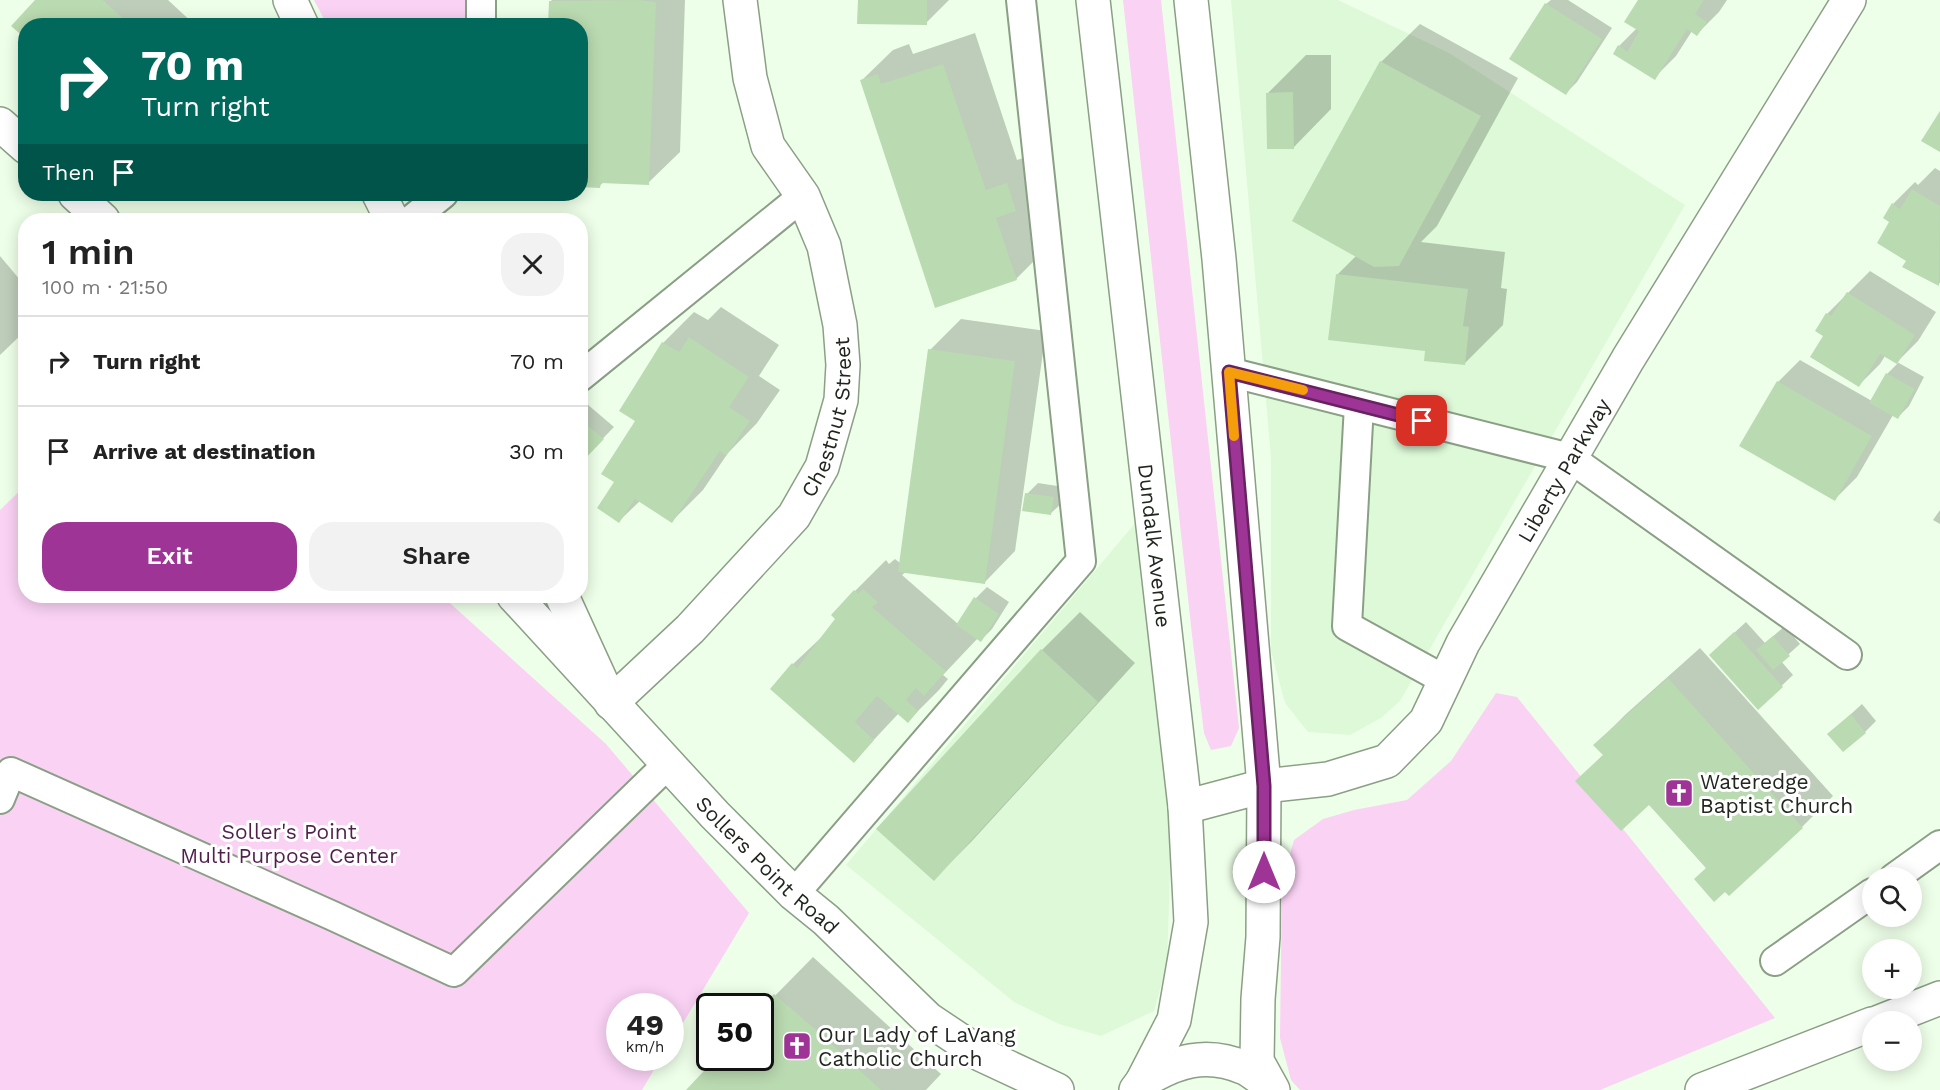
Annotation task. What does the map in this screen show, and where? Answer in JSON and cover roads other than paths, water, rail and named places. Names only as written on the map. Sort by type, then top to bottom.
[{"type":"street","points":[[290,0],[298,18]]},
{"type":"street","name":"Chestnut Street","points":[[611,703],[690,629],[794,516],[822,467],[841,400],[843,365],[840,326],[824,246],[803,196],[768,146],[750,78],[740,0]]},
{"type":"street","name":"Dundalk Avenue","points":[[1093,0],[1185,807],[1191,922],[1174,1020],[1139,1086]]},
{"type":"street","name":"Dundalk Avenue","points":[[1191,0],[1229,372],[1264,786],[1263,937],[1258,999],[1257,1060],[1271,1087]]},
{"type":"street","name":"Liberty Parkway","points":[[1185,807],[1264,786],[1328,779],[1387,761],[1426,721],[1463,643],[1628,359],[1849,0]]},
{"type":"street","points":[[0,123],[18,140]]},
{"type":"street","points":[[83,201],[96,213]]},
{"type":"street","name":"Sollers Point Road","points":[[520,603],[715,815],[794,894],[826,920],[928,1019],[982,1055],[1057,1090]]},
{"type":"street","points":[[565,603],[611,703]]},
{"type":"street","points":[[1907,1011],[1940,998]]},
{"type":"street","points":[[1702,1090],[1862,1028]]},
{"type":"street","name":"Dundalk Avenue","points":[[1139,1086],[1165,1068],[1192,1060],[1220,1061],[1245,1069],[1271,1087]]},
{"type":"lane","points":[[481,0],[481,18]]},
{"type":"lane","points":[[794,894],[1081,561],[1021,0]]},
{"type":"lane","points":[[588,370],[803,196]]},
{"type":"lane","points":[[419,213],[434,201]]},
{"type":"lane","points":[[1229,372],[1570,458],[1847,655]]},
{"type":"lane","points":[[1359,405],[1347,626],[1446,680]]},
{"type":"lane","points":[[0,799],[11,772],[315,907],[454,972],[668,764]]},
{"type":"lane","points":[[1909,867],[1940,845]]},
{"type":"lane","points":[[1775,961],[1862,900]]},
{"type":"place","name":"Wateredge Baptist Church","points":[[1679,793]]},
{"type":"place","name":"Our Lady of LaVang Catholic Church","points":[[797,1046]]},
{"type":"park label","name":"Soller's Point Multi Purpose Center","points":[[289,843]]}]
